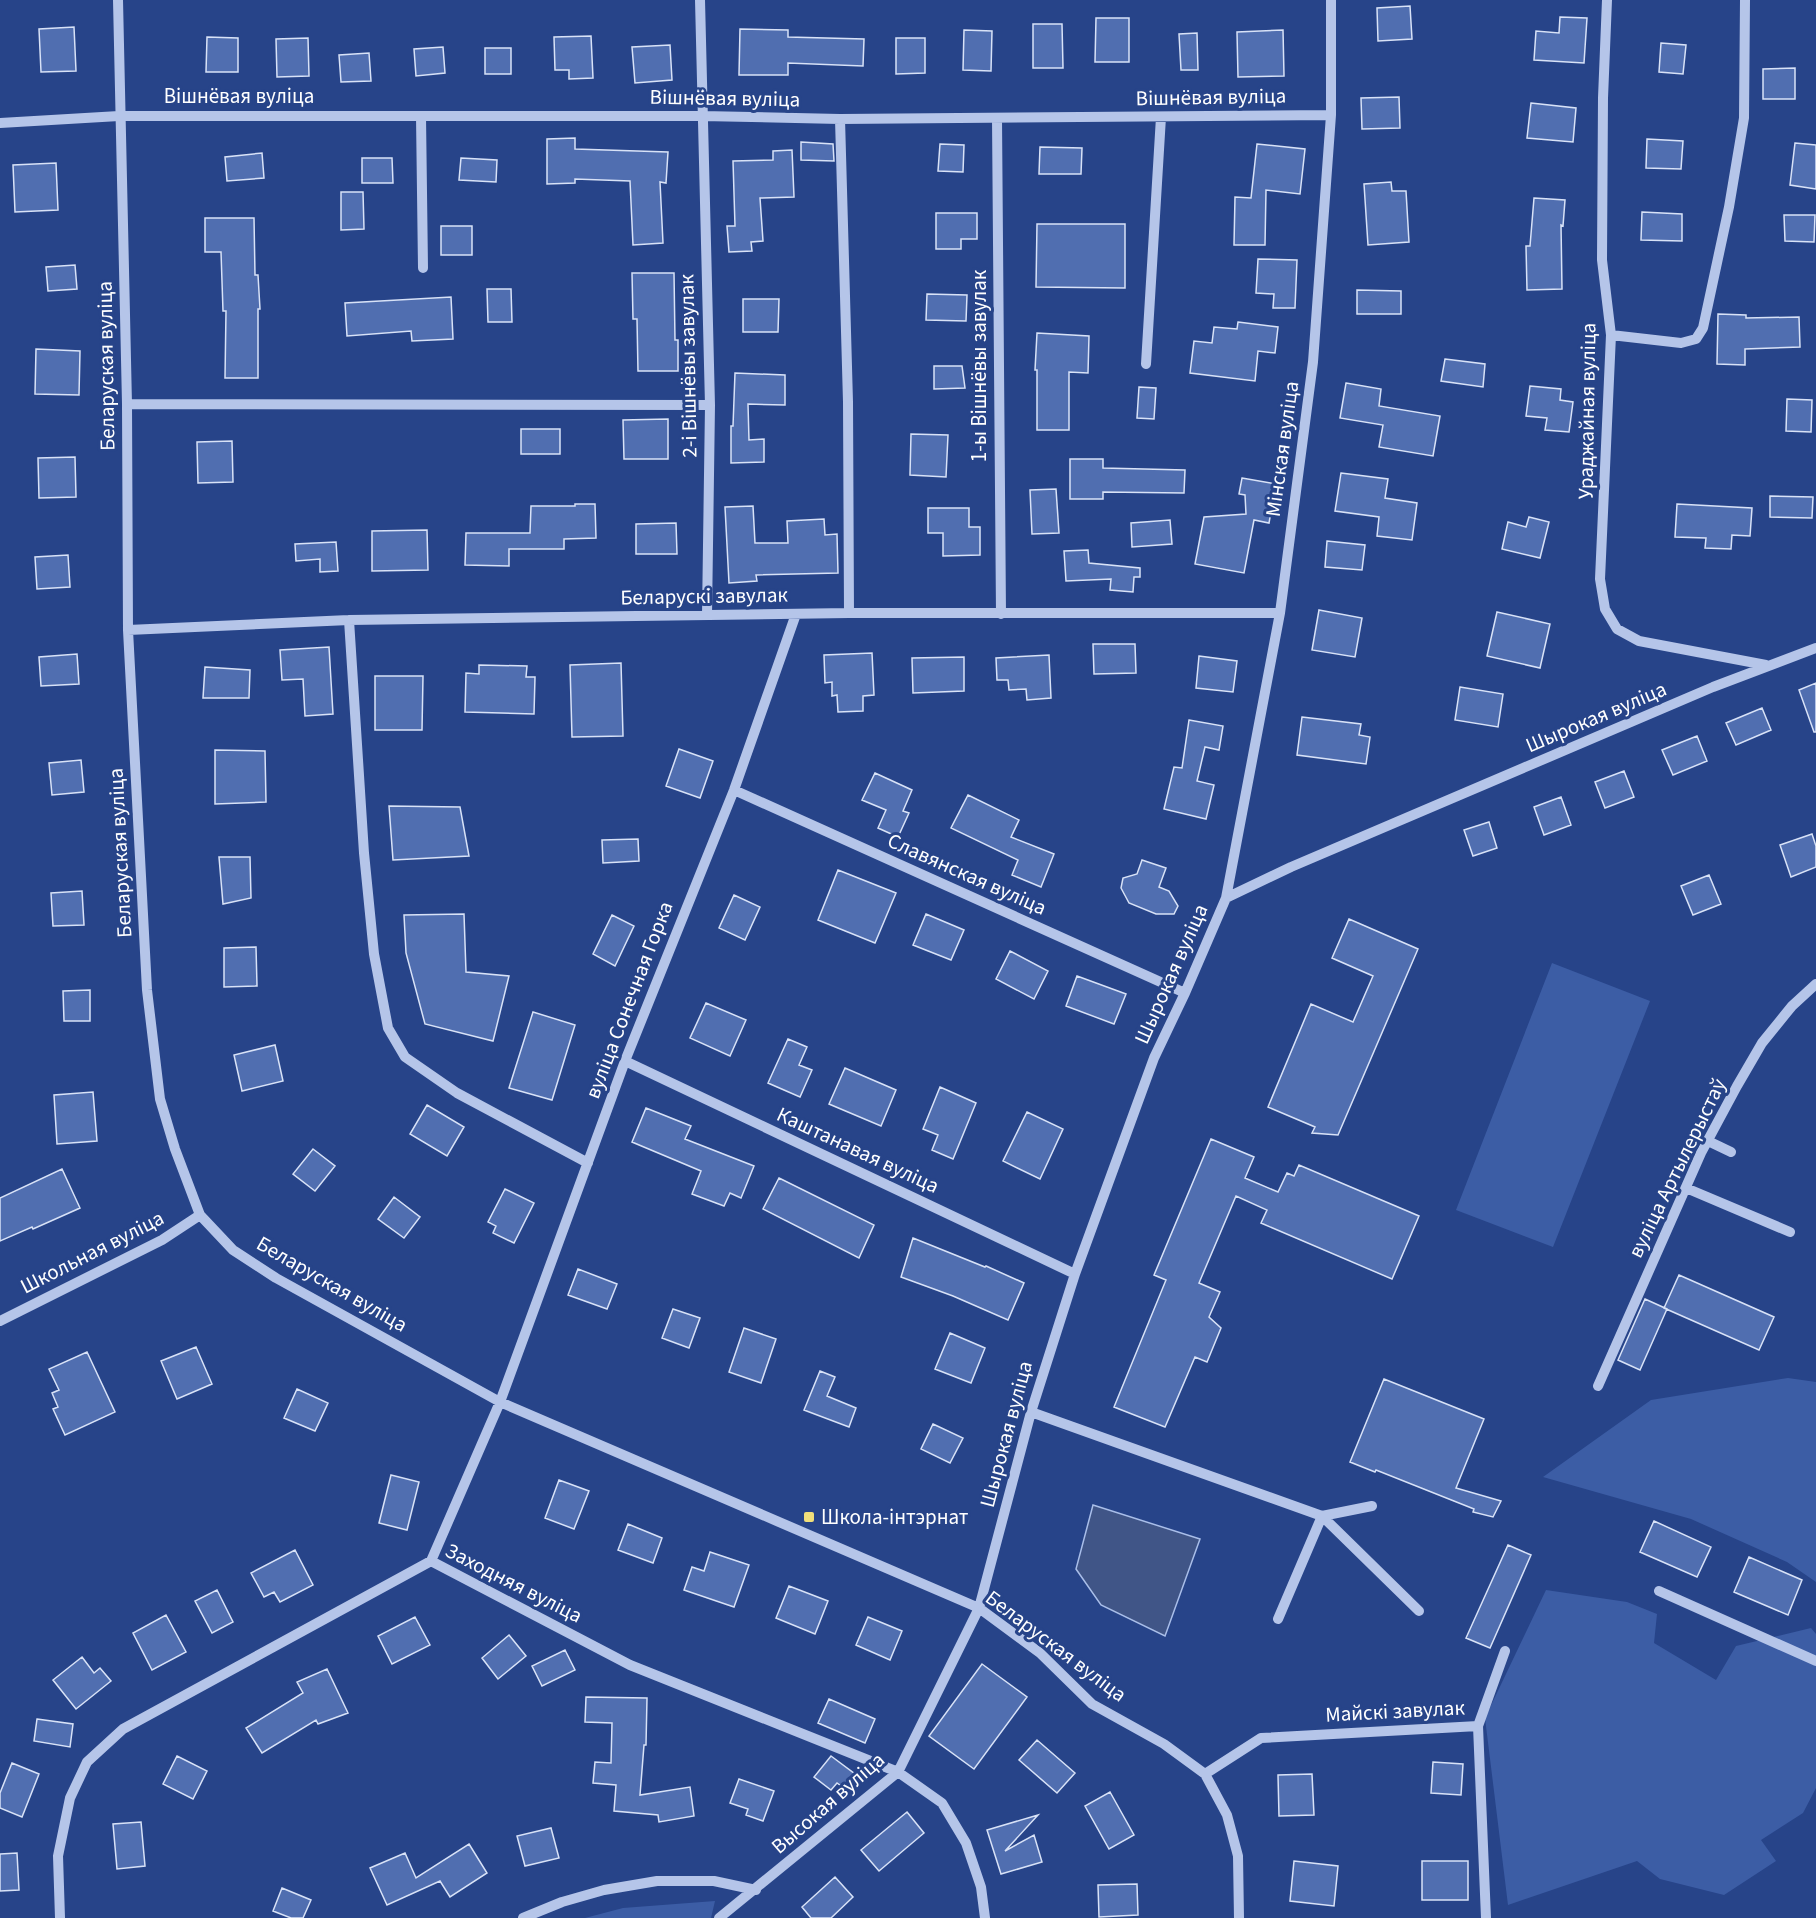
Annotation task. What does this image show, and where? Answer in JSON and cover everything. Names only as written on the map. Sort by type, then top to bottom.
[{"type":"street","name":"Беларуская вуліца","points":[[118,0],[127,404],[128,630],[147,990],[160,1099],[175,1149],[200,1215],[233,1250],[276,1278],[500,1402],[979,1608],[1040,1653],[1092,1704],[1164,1744],[1205,1774],[1227,1815],[1238,1856],[1239,1918]]},
{"type":"street","name":"2-і Вішнёвы завулак","points":[[700,0],[710,405],[707,615]]},
{"type":"street","name":"Мінская вуліца","points":[[1226,898],[1280,613],[1313,362],[1331,115],[1331,0]]},
{"type":"street","name":"Ураджайная вуліца","points":[[1607,0],[1603,98],[1602,260],[1611,335],[1600,579],[1605,609],[1617,629],[1639,641],[1767,665]]},
{"type":"street","points":[[1611,335],[1681,344],[1696,339],[1703,327],[1730,207],[1743,118],[1745,0]]},
{"type":"street","name":"Вішнёвая вуліца","points":[[0,123],[119,116],[702,116],[840,119],[1331,115]]},
{"type":"street","points":[[421,116],[423,268]]},
{"type":"street","points":[[1146,364],[1161,117]]},
{"type":"street","name":"1-ы Вішнёвы завулак","points":[[997,118],[1001,614]]},
{"type":"street","points":[[840,119],[848,402],[849,613]]},
{"type":"street","points":[[127,404],[710,405]]},
{"type":"street","name":"Беларускі завулак","points":[[128,630],[349,620],[849,613],[1280,613]]},
{"type":"street","name":"вуліца Сонечная Горка","points":[[431,1561],[500,1402],[625,1061],[734,790],[796,614]]},
{"type":"street","points":[[349,620],[364,852],[373,943],[388,1028],[405,1057],[457,1093],[588,1163]]},
{"type":"street","name":"Шырокая вуліца","points":[[979,1608],[1031,1412],[1075,1274],[1155,1058],[1226,898],[1291,867],[1767,665],[1816,648]]},
{"type":"street","name":"Славянская вуліца","points":[[734,790],[1185,993]]},
{"type":"street","name":"вуліца Артылерыстаў","points":[[1598,1386],[1708,1141],[1762,1043],[1792,1006],[1816,984]]},
{"type":"street","name":"Каштанавая вуліца","points":[[625,1061],[1075,1274]]},
{"type":"street","points":[[1708,1141],[1731,1152]]},
{"type":"street","points":[[1686,1188],[1790,1232]]},
{"type":"street","name":"Школьная вуліца","points":[[0,1321],[162,1240],[200,1215]]},
{"type":"street","points":[[1031,1412],[1322,1516],[1419,1611]]},
{"type":"street","points":[[1322,1516],[1372,1506]]},
{"type":"street","points":[[1278,1619],[1322,1516]]},
{"type":"street","name":"Заходняя вуліца","points":[[60,1918],[58,1856],[70,1798],[87,1762],[123,1729],[431,1561],[630,1665],[898,1772],[942,1803],[948,1813],[966,1844],[981,1887],[985,1918]]},
{"type":"street","points":[[1659,1591],[1816,1661]]},
{"type":"street","name":"Высокая вуліца","points":[[719,1918],[898,1772],[979,1608]]},
{"type":"street","points":[[1478,1726],[1505,1650]]},
{"type":"street","name":"Майскі завулак","points":[[1205,1774],[1261,1738],[1478,1726],[1486,1918]]},
{"type":"street","points":[[523,1918],[562,1902],[604,1890],[657,1881],[714,1881],[756,1890]]},
{"type":"shaded area","points":[[1552,963],[1650,1001],[1553,1247],[1456,1210]]},
{"type":"shaded area","points":[[1788,1378],[1816,1382],[1816,1582],[1787,1562],[1691,1519],[1543,1477],[1651,1400]]},
{"type":"shaded area","points":[[1093,1505],[1200,1539],[1165,1636],[1101,1605],[1076,1569]]},
{"type":"shaded area","points":[[1546,1590],[1627,1602],[1657,1614],[1654,1643],[1716,1680],[1736,1646],[1811,1628],[1816,1634],[1816,1788],[1803,1813],[1761,1840],[1776,1861],[1724,1895],[1660,1879],[1637,1861],[1508,1905],[1485,1718]]},
{"type":"shaded area","points":[[715,1901],[711,1918],[585,1918],[623,1908]]},
{"type":"building","points":[[1410,6],[1412,39],[1378,41],[1377,8]]},
{"type":"building","points":[[1560,17],[1587,18],[1584,63],[1534,60],[1536,31],[1559,33]]},
{"type":"building","points":[[1096,18],[1129,18],[1129,62],[1095,62]]},
{"type":"building","points":[[1033,24],[1062,24],[1063,68],[1033,68]]},
{"type":"building","points":[[74,27],[76,71],[41,72],[39,29]]},
{"type":"building","points":[[740,29],[788,30],[788,37],[864,39],[863,66],[788,63],[788,75],[739,75]]},
{"type":"building","points":[[964,30],[992,31],[991,71],[963,70]]},
{"type":"building","points":[[1283,30],[1284,76],[1238,77],[1237,32]]},
{"type":"building","points":[[1197,33],[1198,70],[1181,70],[1179,34]]},
{"type":"building","points":[[591,36],[593,78],[569,79],[569,70],[555,70],[554,37]]},
{"type":"building","points":[[207,37],[238,38],[238,72],[206,72]]},
{"type":"building","points":[[308,38],[309,76],[277,77],[276,39]]},
{"type":"building","points":[[896,38],[925,38],[925,73],[896,74]]},
{"type":"building","points":[[1661,43],[1686,45],[1683,74],[1659,72]]},
{"type":"building","points":[[670,45],[672,80],[635,83],[632,47]]},
{"type":"building","points":[[443,47],[445,73],[416,76],[414,49]]},
{"type":"building","points":[[485,48],[511,48],[511,74],[485,74]]},
{"type":"building","points":[[369,53],[371,81],[341,82],[339,55]]},
{"type":"building","points":[[1795,68],[1795,99],[1763,99],[1763,69]]},
{"type":"building","points":[[1399,97],[1400,128],[1362,129],[1361,98]]},
{"type":"building","points":[[1531,103],[1576,108],[1573,142],[1527,138]]},
{"type":"building","points":[[575,138],[575,149],[668,152],[666,183],[660,182],[663,243],[633,245],[630,181],[575,179],[575,183],[547,184],[547,139]]},
{"type":"building","points":[[1647,139],[1683,141],[1681,169],[1646,168]]},
{"type":"building","points":[[801,142],[833,144],[834,161],[801,160]]},
{"type":"building","points":[[1795,143],[1816,145],[1816,189],[1790,185]]},
{"type":"building","points":[[940,144],[964,145],[963,172],[938,171]]},
{"type":"building","points":[[1257,144],[1305,149],[1300,194],[1266,190],[1265,245],[1234,245],[1235,197],[1251,198]]},
{"type":"building","points":[[1040,147],[1082,148],[1081,174],[1039,174]]},
{"type":"building","points":[[792,150],[794,197],[760,198],[763,241],[751,242],[752,251],[729,252],[727,226],[735,226],[733,161],[773,160],[773,151]]},
{"type":"building","points":[[262,153],[264,178],[227,181],[225,157]]},
{"type":"building","points":[[362,158],[392,158],[393,183],[362,183]]},
{"type":"building","points":[[461,158],[497,160],[496,182],[459,180]]},
{"type":"building","points":[[56,163],[58,210],[15,212],[13,165]]},
{"type":"building","points":[[1391,182],[1392,191],[1406,191],[1409,242],[1368,245],[1364,184]]},
{"type":"building","points":[[341,192],[363,192],[364,229],[341,230]]},
{"type":"building","points":[[1534,198],[1565,200],[1563,226],[1561,225],[1562,289],[1527,290],[1526,246],[1530,246]]},
{"type":"building","points":[[1642,212],[1682,214],[1682,241],[1641,240]]},
{"type":"building","points":[[936,213],[977,213],[977,239],[961,239],[961,249],[936,249]]},
{"type":"building","points":[[1784,215],[1815,215],[1814,242],[1785,241]]},
{"type":"building","points":[[205,218],[254,218],[255,275],[258,275],[260,309],[258,309],[258,378],[225,378],[226,311],[223,311],[221,252],[205,252]]},
{"type":"building","points":[[1037,224],[1125,224],[1125,288],[1036,287]]},
{"type":"building","points":[[441,226],[472,226],[472,255],[441,255]]},
{"type":"building","points":[[1258,259],[1297,260],[1295,308],[1273,308],[1274,294],[1256,293]]},
{"type":"building","points":[[75,265],[77,289],[48,291],[46,267]]},
{"type":"building","points":[[632,273],[674,273],[678,371],[638,371],[637,319],[633,319]]},
{"type":"building","points":[[487,289],[511,289],[512,322],[488,322]]},
{"type":"building","points":[[1357,290],[1401,291],[1401,314],[1357,314]]},
{"type":"building","points":[[927,294],[967,295],[966,321],[926,320]]},
{"type":"building","points":[[451,297],[453,339],[412,341],[411,331],[347,336],[345,303]]},
{"type":"building","points":[[743,299],[779,299],[778,332],[743,332]]},
{"type":"building","points":[[1718,314],[1746,315],[1746,318],[1799,317],[1800,347],[1745,349],[1745,365],[1717,364]]},
{"type":"building","points":[[1238,322],[1278,327],[1275,353],[1258,351],[1255,381],[1190,373],[1194,341],[1212,343],[1214,327],[1237,329]]},
{"type":"building","points":[[1037,333],[1089,336],[1088,373],[1069,372],[1069,430],[1037,430],[1037,370],[1035,370]]},
{"type":"building","points":[[36,349],[80,351],[79,395],[35,394]]},
{"type":"building","points":[[1445,359],[1485,364],[1483,387],[1441,381]]},
{"type":"building","points":[[934,366],[962,366],[965,388],[934,389]]},
{"type":"building","points":[[735,373],[785,375],[785,405],[748,404],[749,440],[764,439],[764,462],[731,463]]},
{"type":"building","points":[[1346,383],[1381,389],[1379,406],[1440,416],[1433,456],[1379,447],[1383,425],[1340,418]]},
{"type":"building","points":[[1530,386],[1561,389],[1560,400],[1573,402],[1569,432],[1545,430],[1547,418],[1526,416]]},
{"type":"building","points":[[1139,387],[1156,388],[1154,419],[1137,418]]},
{"type":"building","points":[[1787,399],[1812,400],[1811,432],[1786,431]]},
{"type":"building","points":[[668,419],[668,459],[624,459],[623,420]]},
{"type":"building","points":[[521,429],[560,429],[560,454],[521,454]]},
{"type":"building","points":[[911,434],[948,435],[946,477],[910,475]]},
{"type":"building","points":[[232,441],[233,482],[198,483],[197,442]]},
{"type":"building","points":[[75,457],[76,497],[39,498],[38,458]]},
{"type":"building","points":[[1070,459],[1103,459],[1103,468],[1185,470],[1184,493],[1103,492],[1103,499],[1070,499]]},
{"type":"building","points":[[1341,473],[1388,479],[1385,498],[1417,503],[1412,540],[1377,536],[1379,517],[1335,511]]},
{"type":"building","points":[[1242,478],[1276,484],[1269,523],[1254,520],[1244,573],[1195,564],[1204,517],[1246,514],[1245,495],[1239,494]]},
{"type":"building","points":[[1056,489],[1059,533],[1032,534],[1030,490]]},
{"type":"building","points":[[1770,496],[1813,497],[1812,518],[1770,517]]},
{"type":"building","points":[[575,504],[595,504],[596,538],[564,539],[564,549],[509,549],[509,566],[465,565],[466,533],[530,533],[531,506],[575,506]]},
{"type":"building","points":[[1677,504],[1752,508],[1750,536],[1732,535],[1731,549],[1705,548],[1706,538],[1675,537]]},
{"type":"building","points":[[753,506],[755,543],[788,543],[787,521],[824,519],[825,535],[837,534],[838,573],[756,575],[757,581],[729,583],[725,507]]},
{"type":"building","points":[[928,508],[969,508],[969,527],[980,527],[980,555],[943,556],[943,533],[928,533]]},
{"type":"building","points":[[1529,517],[1549,522],[1540,558],[1502,549],[1508,522],[1526,527]]},
{"type":"building","points":[[1170,520],[1172,544],[1132,547],[1131,523]]},
{"type":"building","points":[[676,523],[677,554],[636,554],[636,524]]},
{"type":"building","points":[[427,530],[428,570],[372,571],[372,531]]},
{"type":"building","points":[[1327,541],[1365,545],[1362,570],[1325,567]]},
{"type":"building","points":[[336,542],[338,571],[320,572],[320,559],[296,561],[295,544]]},
{"type":"building","points":[[1088,550],[1089,563],[1140,568],[1140,577],[1134,577],[1133,592],[1110,590],[1111,579],[1066,581],[1064,551]]},
{"type":"building","points":[[68,555],[70,587],[37,589],[35,557]]},
{"type":"building","points":[[1319,610],[1362,618],[1355,657],[1312,650]]},
{"type":"building","points":[[1497,612],[1550,624],[1540,668],[1487,656]]},
{"type":"building","points":[[1093,644],[1135,644],[1136,673],[1094,674]]},
{"type":"building","points":[[329,647],[333,714],[305,716],[303,679],[282,680],[280,650]]},
{"type":"building","points":[[872,653],[874,695],[863,696],[863,711],[838,712],[837,695],[832,696],[832,682],[825,683],[824,655]]},
{"type":"building","points":[[77,654],[79,684],[41,686],[39,657]]},
{"type":"building","points":[[1049,655],[1051,698],[1027,700],[1026,689],[1009,690],[1008,680],[997,680],[996,658]]},
{"type":"building","points":[[1199,656],[1237,661],[1233,692],[1196,688]]},
{"type":"building","points":[[964,657],[964,691],[913,693],[912,658]]},
{"type":"building","points":[[621,663],[623,736],[572,737],[570,665]]},
{"type":"building","points":[[479,665],[527,666],[526,677],[535,677],[534,714],[465,712],[466,673],[479,674]]},
{"type":"building","points":[[205,667],[250,670],[249,698],[203,698]]},
{"type":"building","points":[[375,676],[423,676],[422,730],[375,730]]},
{"type":"building","points":[[1816,683],[1816,732],[1814,732],[1799,690]]},
{"type":"building","points":[[1460,687],[1503,694],[1498,727],[1455,720]]},
{"type":"building","points":[[1762,708],[1771,730],[1736,745],[1726,723]]},
{"type":"building","points":[[1302,717],[1361,724],[1359,735],[1370,737],[1366,764],[1297,755]]},
{"type":"building","points":[[1189,720],[1223,726],[1219,750],[1205,747],[1197,781],[1214,785],[1206,819],[1164,809],[1174,767],[1182,768]]},
{"type":"building","points":[[1697,736],[1707,761],[1673,775],[1662,750]]},
{"type":"building","points":[[679,749],[713,761],[700,798],[666,786]]},
{"type":"building","points":[[215,750],[265,751],[266,802],[215,804]]},
{"type":"building","points":[[81,760],[84,792],[52,795],[49,763]]},
{"type":"building","points":[[1624,771],[1634,797],[1605,808],[1595,782]]},
{"type":"building","points":[[875,773],[912,790],[903,811],[909,813],[898,837],[878,828],[886,810],[862,800]]},
{"type":"building","points":[[968,795],[1019,820],[1011,837],[1054,854],[1041,887],[1012,875],[1018,860],[951,828]]},
{"type":"building","points":[[1561,797],[1571,825],[1544,835],[1534,807]]},
{"type":"building","points":[[389,806],[460,807],[469,856],[393,860]]},
{"type":"building","points":[[1489,822],[1497,848],[1473,856],[1464,830]]},
{"type":"building","points":[[1812,834],[1816,846],[1816,867],[1791,877],[1780,845]]},
{"type":"building","points":[[638,839],[639,861],[603,863],[602,840]]},
{"type":"building","points":[[219,857],[250,857],[251,898],[223,904]]},
{"type":"building","points":[[1142,860],[1166,868],[1159,887],[1169,891],[1178,906],[1174,914],[1156,914],[1129,903],[1121,888],[1123,878],[1137,874]]},
{"type":"building","points":[[838,870],[896,893],[875,943],[818,920]]},
{"type":"building","points":[[1709,875],[1721,904],[1693,915],[1681,886]]},
{"type":"building","points":[[82,891],[84,925],[53,926],[51,893]]},
{"type":"building","points":[[734,895],[760,907],[745,940],[719,928]]},
{"type":"building","points":[[464,914],[466,972],[509,976],[493,1041],[425,1024],[406,953],[404,915]]},
{"type":"building","points":[[926,914],[964,930],[951,960],[913,945]]},
{"type":"building","points":[[612,915],[634,926],[615,966],[593,954]]},
{"type":"building","points":[[1349,919],[1418,949],[1338,1135],[1312,1133],[1315,1127],[1268,1107],[1311,1004],[1353,1022],[1373,976],[1332,958]]},
{"type":"building","points":[[256,947],[257,986],[224,987],[224,948]]},
{"type":"building","points":[[1010,951],[1048,971],[1034,999],[996,979]]},
{"type":"building","points":[[1077,976],[1126,994],[1114,1024],[1066,1006]]},
{"type":"building","points":[[90,990],[90,1021],[64,1021],[63,991]]},
{"type":"building","points":[[706,1003],[746,1020],[730,1056],[690,1038]]},
{"type":"building","points":[[533,1012],[575,1025],[552,1100],[509,1088]]},
{"type":"building","points":[[788,1039],[807,1047],[799,1065],[812,1070],[800,1097],[768,1083]]},
{"type":"building","points":[[275,1045],[283,1081],[242,1091],[234,1055]]},
{"type":"building","points":[[845,1068],[896,1090],[881,1126],[829,1104]]},
{"type":"building","points":[[940,1087],[976,1103],[953,1159],[932,1150],[938,1135],[923,1129]]},
{"type":"building","points":[[93,1092],[97,1141],[57,1144],[54,1095]]},
{"type":"building","points":[[427,1105],[464,1127],[447,1156],[410,1134]]},
{"type":"building","points":[[646,1108],[691,1126],[685,1139],[754,1166],[741,1198],[730,1193],[724,1206],[692,1194],[701,1171],[632,1142]]},
{"type":"building","points":[[1027,1112],[1063,1129],[1040,1179],[1003,1161]]},
{"type":"building","points":[[1211,1139],[1254,1157],[1245,1178],[1278,1192],[1287,1173],[1294,1176],[1299,1165],[1419,1216],[1392,1279],[1261,1223],[1267,1210],[1236,1196],[1199,1283],[1220,1292],[1209,1317],[1221,1328],[1207,1362],[1195,1357],[1165,1427],[1114,1407],[1166,1280],[1154,1275]]},
{"type":"building","points":[[313,1149],[335,1166],[315,1191],[293,1174]]},
{"type":"building","points":[[62,1169],[80,1208],[0,1241],[0,1198]]},
{"type":"building","points":[[779,1178],[874,1225],[859,1258],[763,1209]]},
{"type":"building","points":[[505,1189],[534,1203],[514,1243],[493,1233],[496,1226],[488,1222]]},
{"type":"building","points":[[394,1197],[420,1217],[404,1238],[378,1219]]},
{"type":"building","points":[[913,1238],[1024,1283],[1008,1320],[901,1277]]},
{"type":"building","points":[[578,1269],[617,1284],[607,1309],[568,1295]]},
{"type":"building","points":[[1679,1275],[1774,1317],[1759,1350],[1664,1308]]},
{"type":"building","points":[[1645,1299],[1667,1309],[1640,1370],[1618,1360]]},
{"type":"building","points":[[673,1309],[700,1318],[689,1348],[662,1338]]},
{"type":"building","points":[[744,1328],[776,1339],[761,1383],[729,1372]]},
{"type":"building","points":[[950,1333],[985,1348],[971,1383],[935,1369]]},
{"type":"building","points":[[196,1347],[212,1384],[177,1399],[161,1361]]},
{"type":"building","points":[[87,1352],[115,1412],[65,1435],[53,1409],[58,1407],[52,1393],[59,1390],[49,1369]]},
{"type":"building","points":[[820,1371],[835,1377],[827,1396],[856,1408],[849,1427],[804,1410]]},
{"type":"building","points":[[1384,1379],[1484,1419],[1456,1488],[1501,1501],[1493,1517],[1473,1512],[1474,1509],[1350,1462]]},
{"type":"building","points":[[297,1389],[328,1403],[315,1431],[284,1418]]},
{"type":"building","points":[[933,1424],[963,1438],[950,1463],[921,1449]]},
{"type":"building","points":[[391,1475],[419,1482],[407,1530],[379,1523]]},
{"type":"building","points":[[559,1480],[589,1491],[574,1529],[545,1518]]},
{"type":"building","points":[[1654,1521],[1711,1547],[1697,1577],[1640,1552]]},
{"type":"building","points":[[628,1524],[662,1538],[653,1563],[618,1550]]},
{"type":"building","points":[[1508,1545],[1531,1555],[1490,1648],[1466,1638]]},
{"type":"building","points":[[295,1550],[313,1585],[280,1602],[274,1592],[264,1597],[251,1573]]},
{"type":"building","points":[[710,1552],[749,1565],[734,1607],[684,1590],[692,1567],[704,1571]]},
{"type":"building","points":[[1749,1557],[1802,1580],[1788,1615],[1734,1592]]},
{"type":"building","points":[[789,1586],[828,1601],[815,1634],[776,1618]]},
{"type":"building","points":[[217,1590],[233,1622],[212,1633],[195,1601]]},
{"type":"building","points":[[166,1615],[186,1652],[152,1670],[133,1633]]},
{"type":"building","points":[[415,1617],[430,1645],[392,1664],[378,1636]]},
{"type":"building","points":[[868,1617],[902,1631],[890,1660],[856,1645]]},
{"type":"building","points":[[509,1635],[526,1656],[498,1679],[482,1658]]},
{"type":"building","points":[[565,1650],[575,1670],[542,1686],[532,1666]]},
{"type":"building","points":[[82,1657],[94,1673],[100,1668],[111,1681],[76,1709],[53,1680]]},
{"type":"building","points":[[982,1664],[1027,1697],[974,1769],[929,1736]]},
{"type":"building","points":[[327,1669],[348,1713],[318,1724],[316,1720],[262,1753],[246,1728],[303,1693],[297,1682]]},
{"type":"building","points":[[586,1697],[647,1698],[646,1745],[644,1745],[640,1795],[690,1787],[694,1816],[659,1822],[658,1815],[614,1811],[616,1785],[593,1783],[595,1762],[611,1763],[612,1723],[585,1722]]},
{"type":"building","points":[[829,1699],[875,1719],[865,1743],[818,1723]]},
{"type":"building","points":[[37,1719],[73,1724],[70,1747],[34,1741]]},
{"type":"building","points":[[1037,1740],[1075,1773],[1057,1793],[1019,1760]]},
{"type":"building","points":[[177,1756],[207,1771],[193,1799],[163,1784]]},
{"type":"building","points":[[831,1756],[855,1774],[844,1788],[837,1783],[831,1790],[814,1777]]},
{"type":"building","points":[[1433,1762],[1463,1764],[1461,1795],[1431,1793]]},
{"type":"building","points":[[12,1763],[39,1774],[22,1817],[0,1808],[0,1793]]},
{"type":"building","points":[[1312,1774],[1314,1815],[1279,1816],[1278,1775]]},
{"type":"building","points":[[739,1779],[774,1791],[763,1821],[746,1815],[748,1809],[730,1803]]},
{"type":"building","points":[[1110,1792],[1134,1835],[1109,1849],[1085,1806]]},
{"type":"building","points":[[907,1812],[924,1833],[879,1871],[861,1850]]},
{"type":"building","points":[[1038,1815],[1005,1851],[1034,1835],[1042,1862],[1001,1874],[987,1830]]},
{"type":"building","points":[[141,1822],[145,1866],[117,1869],[113,1824]]},
{"type":"building","points":[[551,1828],[559,1858],[525,1866],[517,1836]]},
{"type":"building","points":[[469,1844],[487,1873],[450,1897],[440,1881],[387,1905],[370,1868],[405,1853],[416,1878]]},
{"type":"building","points":[[17,1853],[19,1890],[0,1891],[0,1854]]},
{"type":"building","points":[[1294,1861],[1338,1866],[1334,1906],[1290,1901]]},
{"type":"building","points":[[1422,1861],[1468,1861],[1468,1900],[1422,1900]]},
{"type":"building","points":[[835,1877],[853,1897],[831,1918],[811,1918],[802,1907]]},
{"type":"building","points":[[1137,1884],[1138,1915],[1099,1917],[1098,1885]]},
{"type":"building","points":[[282,1888],[311,1900],[303,1918],[291,1918],[273,1911]]},
{"type":"place","name":"Школа-інтэрнат","points":[[809,1517]]}]
